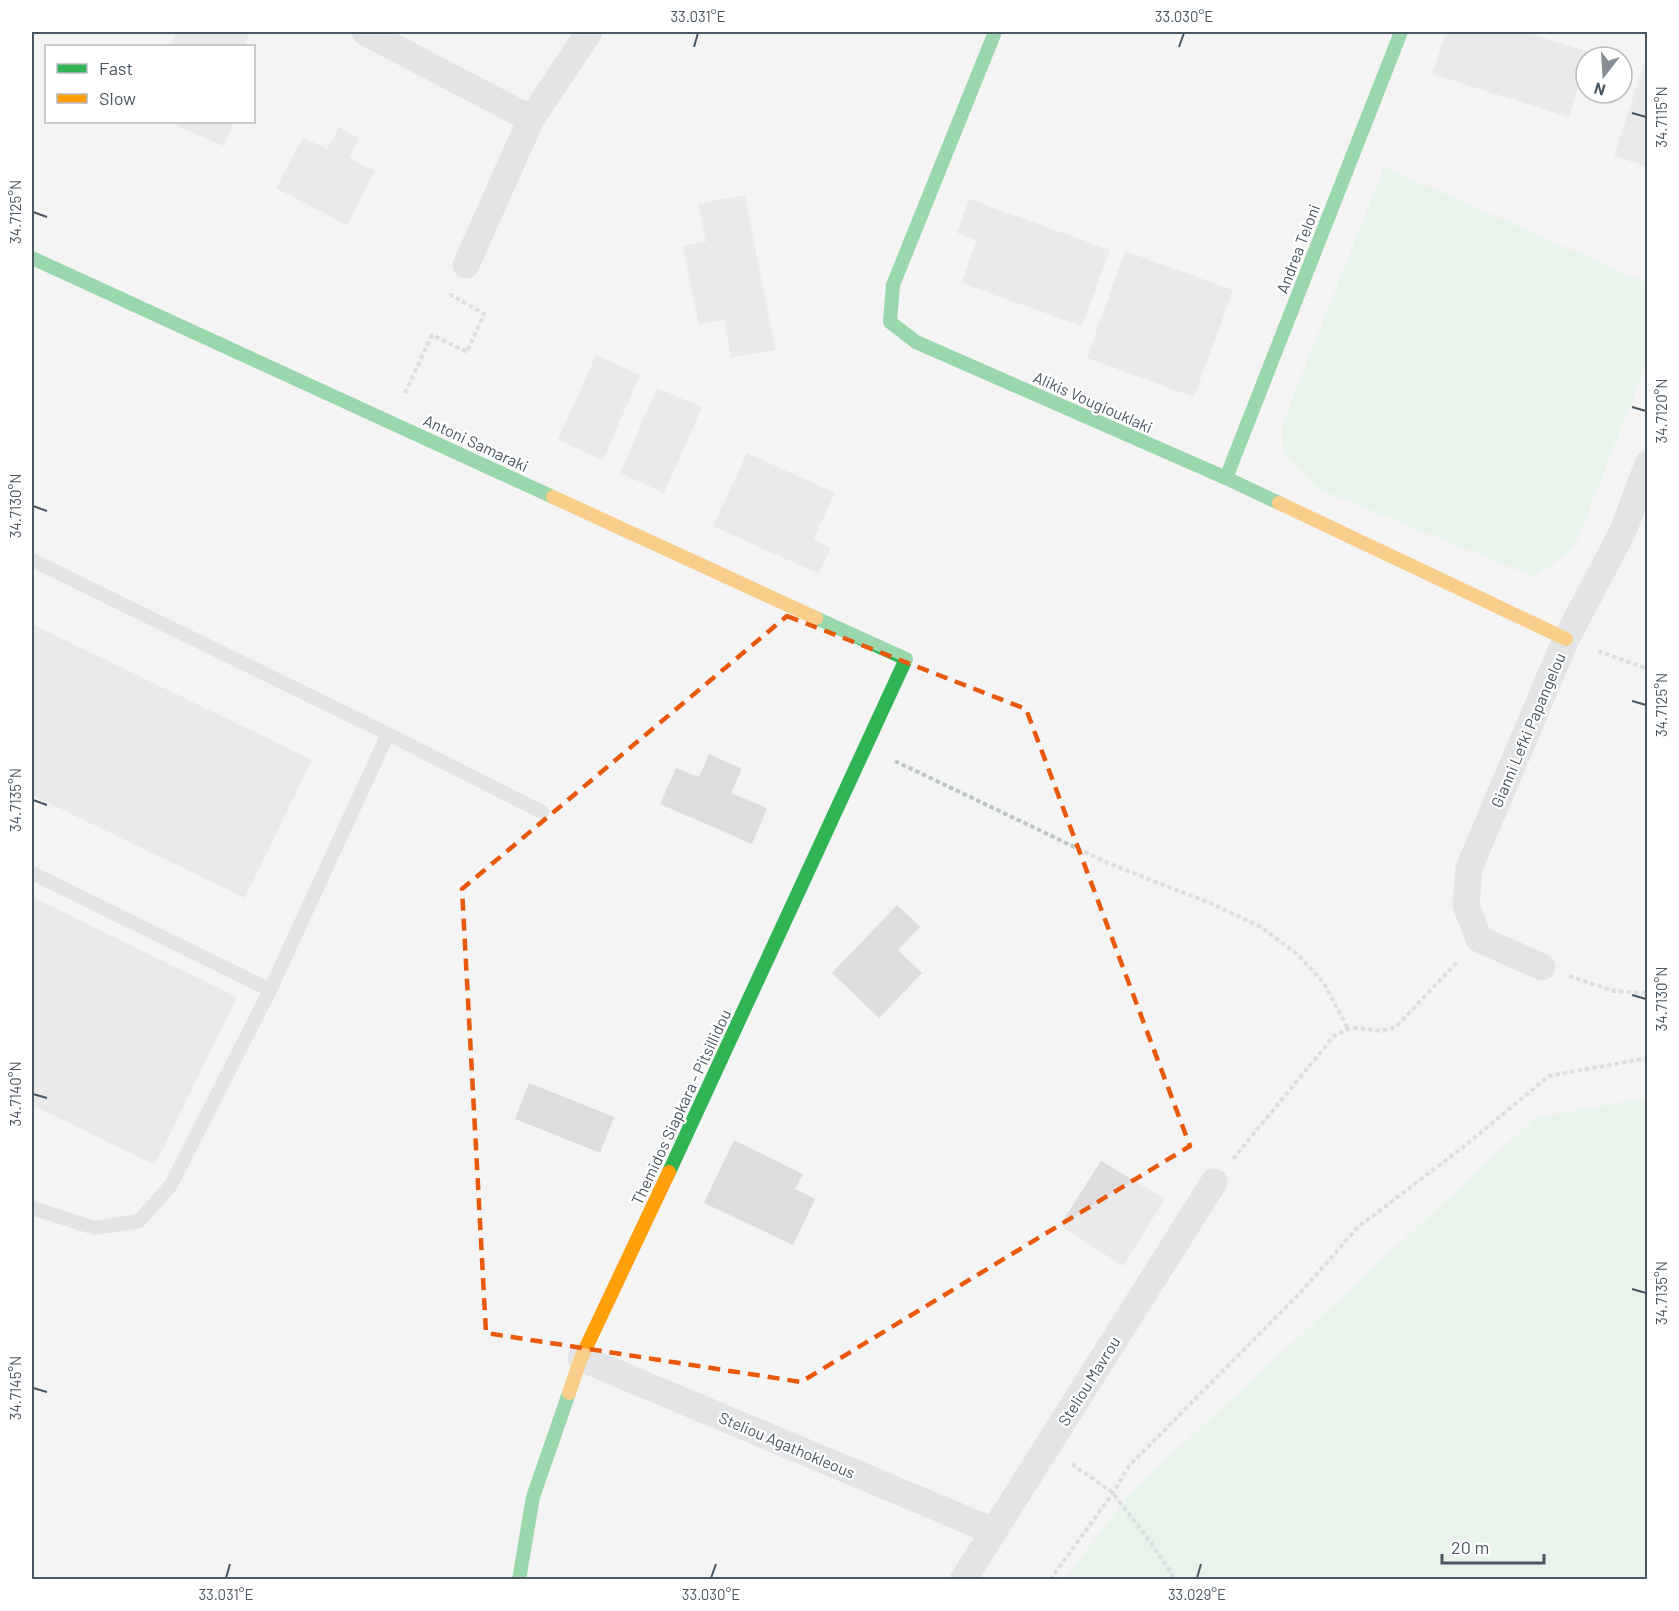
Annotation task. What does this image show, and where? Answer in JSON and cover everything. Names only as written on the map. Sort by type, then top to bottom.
[{"type":"street","points":[[365,32],[531,119]]},
{"type":"street","points":[[466,265],[531,119],[589,32]]},
{"type":"street","name":"Alikis Vougiouklaki","points":[[995,32],[893,285],[890,322],[916,342],[1226,478],[1566,639]]},
{"type":"street","name":"Andrea Teloni","points":[[1226,478],[1401,32]]},
{"type":"street","name":"Antoni Samaraki","points":[[32,258],[906,659]]},
{"type":"street","name":"Gianni Lefki Papangelou","points":[[1479,939],[1466,905],[1469,868],[1566,639],[1623,531],[1647,464]]},
{"type":"street","name":"Themidos Siapkara - Pitsillidou","points":[[519,1580],[533,1497],[581,1358],[906,659]]},
{"type":"street","points":[[1479,939],[1542,967]]},
{"type":"street","name":"Steliou Mavrou","points":[[963,1580],[1214,1182]]},
{"type":"street","name":"Steliou Agathokleous","points":[[581,1358],[993,1531]]},
{"type":"lane","points":[[32,560],[542,812]]},
{"type":"lane","points":[[32,1208],[95,1228],[139,1221],[171,1185],[270,990],[388,734]]},
{"type":"lane","points":[[32,873],[270,990]]},
{"type":"path","points":[[417,367],[432,335],[467,352],[484,314],[451,295],[466,265]]},
{"type":"path","points":[[1566,639],[1647,669]]},
{"type":"path","points":[[866,747],[1110,864],[1210,903],[1261,927],[1297,954],[1324,982],[1348,1029]]},
{"type":"path","points":[[1214,1182],[1334,1036],[1348,1029],[1381,1031],[1396,1027],[1479,939]]},
{"type":"path","points":[[1542,967],[1614,991],[1647,993]]},
{"type":"path","points":[[1050,1580],[1113,1493],[1129,1466],[1299,1293],[1358,1227],[1462,1148],[1549,1076],[1647,1058]]},
{"type":"path","points":[[1047,1446],[1113,1493],[1151,1543],[1172,1575],[1171,1580]]},
{"type":"highlighted area","points":[[787,616],[1026,709],[1190,1146],[801,1382],[486,1333],[462,889]]},
{"type":"green space","points":[[1384,167],[1647,283],[1647,363],[1574,548],[1535,577],[1318,489],[1283,453],[1282,425]]},
{"type":"green space","points":[[1647,1098],[1647,1579],[1065,1579],[1130,1493],[1535,1118]]},
{"type":"building","points":[[176,32],[250,32],[244,45],[170,45]]},
{"type":"building","points":[[1446,32],[1524,32],[1574,47],[1574,101],[1569,117],[1432,74]]},
{"type":"building","points":[[1645,61],[1648,62],[1648,167],[1614,156],[1631,105],[1634,105],[1634,95]]},
{"type":"building","points":[[178,123],[234,123],[224,146],[176,126]]},
{"type":"building","points":[[339,127],[359,138],[349,158],[375,171],[347,225],[276,188],[303,137],[327,149]]},
{"type":"building","points":[[745,195],[775,350],[731,358],[724,320],[699,325],[683,246],[706,242],[698,204]]},
{"type":"building","points":[[969,199],[1110,250],[1082,326],[961,283],[977,240],[957,233]]},
{"type":"building","points":[[1125,251],[1233,290],[1194,397],[1087,358]]},
{"type":"building","points":[[596,355],[640,375],[603,460],[558,440]]},
{"type":"building","points":[[657,388],[702,407],[664,493],[620,473]]},
{"type":"building","points":[[747,453],[835,493],[813,540],[831,548],[819,574],[713,526]]},
{"type":"building","points":[[32,624],[312,760],[245,898],[32,795]]},
{"type":"building","points":[[709,754],[742,769],[731,793],[767,808],[752,844],[660,804],[676,768],[699,777]]},
{"type":"building","points":[[32,897],[237,997],[155,1165],[32,1105]]},
{"type":"building","points":[[897,905],[920,927],[898,950],[922,973],[879,1018],[832,973]]},
{"type":"building","points":[[529,1083],[614,1117],[600,1153],[515,1119]]},
{"type":"building","points":[[734,1140],[803,1174],[795,1189],[815,1199],[793,1245],[704,1203]]},
{"type":"building","points":[[1101,1161],[1165,1199],[1123,1266],[1060,1225]]},
{"type":"traffic: fast","points":[[995,32],[893,285],[890,322],[916,342],[1279,503]]},
{"type":"traffic: fast","points":[[1226,478],[1401,32]]},
{"type":"traffic: fast","points":[[32,258],[553,497]]},
{"type":"traffic: fast","points":[[669,1172],[906,659],[816,618]]},
{"type":"traffic: fast","points":[[519,1580],[533,1497],[569,1393]]},
{"type":"traffic: slow","points":[[553,497],[816,618]]},
{"type":"traffic: slow","points":[[1279,503],[1566,639]]},
{"type":"traffic: slow","points":[[569,1393],[581,1358],[669,1172]]}]
